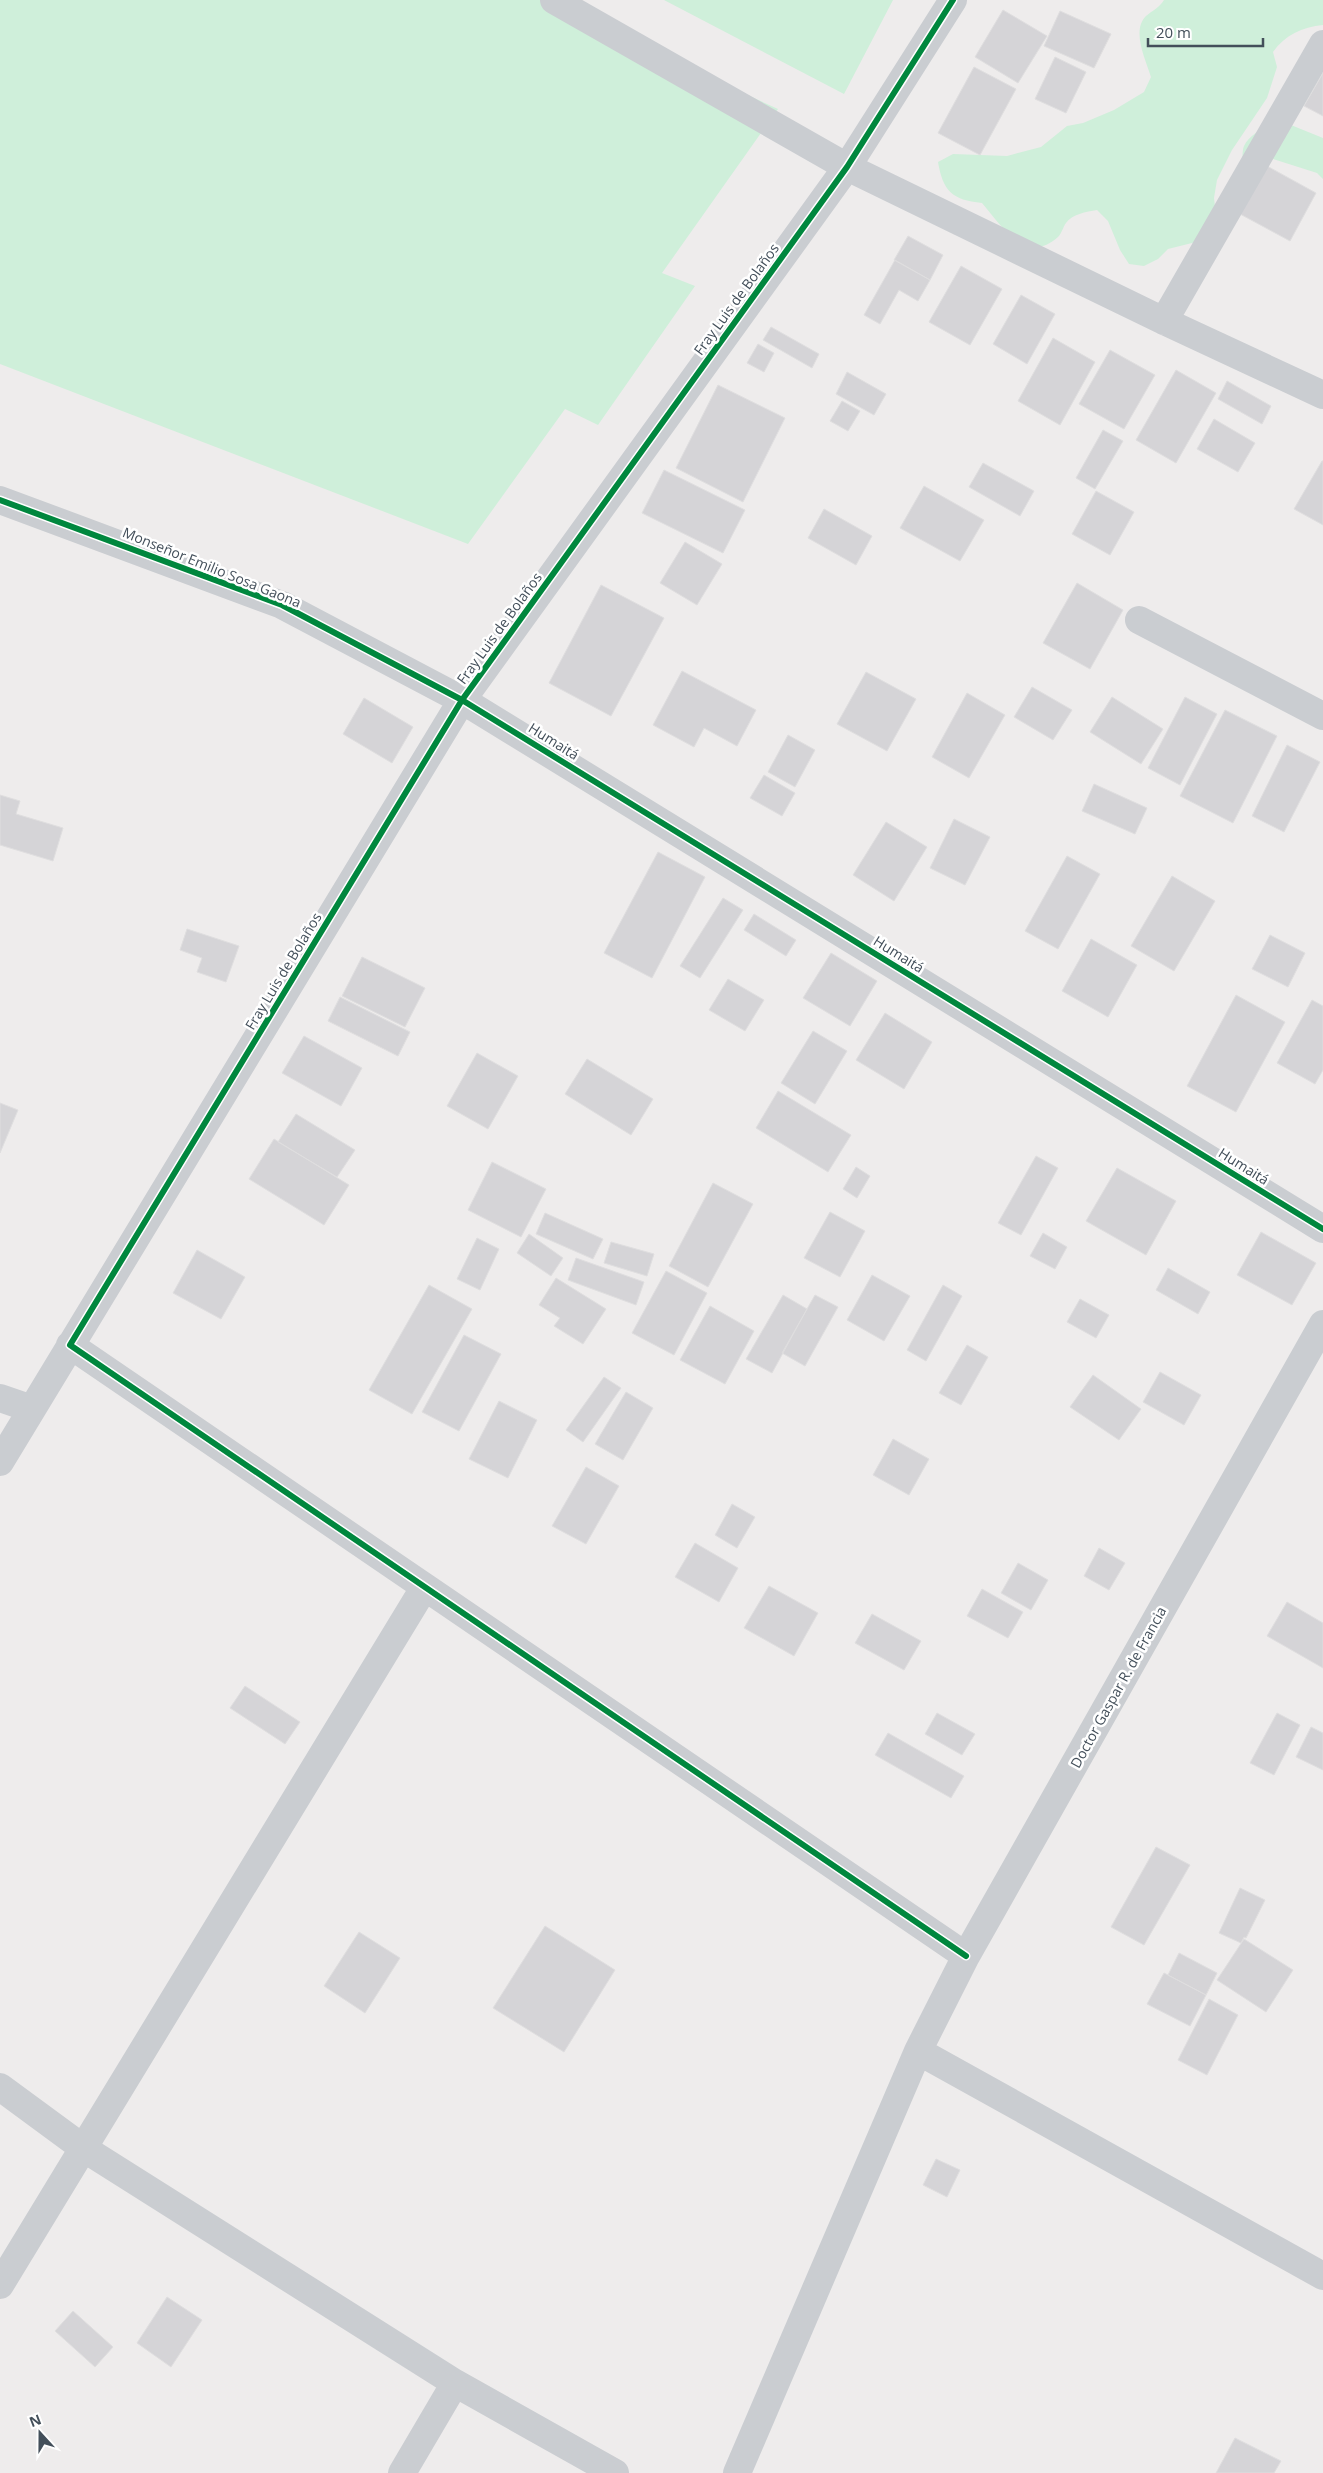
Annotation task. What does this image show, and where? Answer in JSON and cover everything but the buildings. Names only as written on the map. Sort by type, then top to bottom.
[{"type":"street","points":[[554,0],[847,167],[1164,321],[1323,395]]},
{"type":"street","name":"Fray Luis de Bolaños","points":[[0,1462],[462,700],[847,167],[954,0]]},
{"type":"street","points":[[1164,321],[1323,44]]},
{"type":"street","name":"Monseñor Emilio Sosa Gaona","points":[[0,500],[282,605],[462,700]]},
{"type":"street","points":[[1139,620],[1323,716]]},
{"type":"street","name":"Humaitá","points":[[462,700],[1323,1229]]},
{"type":"street","name":"Doctor Gaspar R. de Francia","points":[[737,2473],[918,2051],[966,1956],[1323,1324]]},
{"type":"street","points":[[70,1346],[966,1956]]},
{"type":"street","points":[[0,1398],[32,1409]]},
{"type":"street","points":[[0,2286],[424,1588]]},
{"type":"street","points":[[918,2051],[1323,2276]]},
{"type":"street","points":[[0,2086],[83,2148],[455,2383],[615,2473]]},
{"type":"street","points":[[402,2473],[455,2383]]},
{"type":"green space","points":[[0,0],[567,0],[563,11],[778,109],[662,273],[695,286],[598,425],[565,409],[468,544],[0,364]]},
{"type":"green space","points":[[664,0],[893,0],[844,94]]},
{"type":"green space","points":[[1164,0],[1323,0],[1323,25],[1295,33],[1283,41],[1273,52],[1277,67],[1267,98],[1232,150],[1217,180],[1214,198],[1216,216],[1200,241],[1168,249],[1158,259],[1144,266],[1129,264],[1120,250],[1108,221],[1097,210],[1072,217],[1066,223],[1061,234],[1046,245],[1035,247],[1025,245],[1006,231],[982,203],[972,202],[956,196],[946,187],[938,162],[953,154],[1007,156],[1041,147],[1067,126],[1083,123],[1114,110],[1144,92],[1151,77],[1141,46],[1140,29],[1146,16]]},
{"type":"green space","points":[[1286,123],[1323,138],[1323,179],[1317,173],[1273,159],[1259,164],[1242,162],[1243,148],[1251,136],[1268,127]]},
{"type":"cycle path","points":[[953,0],[847,167],[462,700],[70,1345],[966,1956]]},
{"type":"cycle path","points":[[0,500],[282,605],[462,700],[1323,1229]]}]
